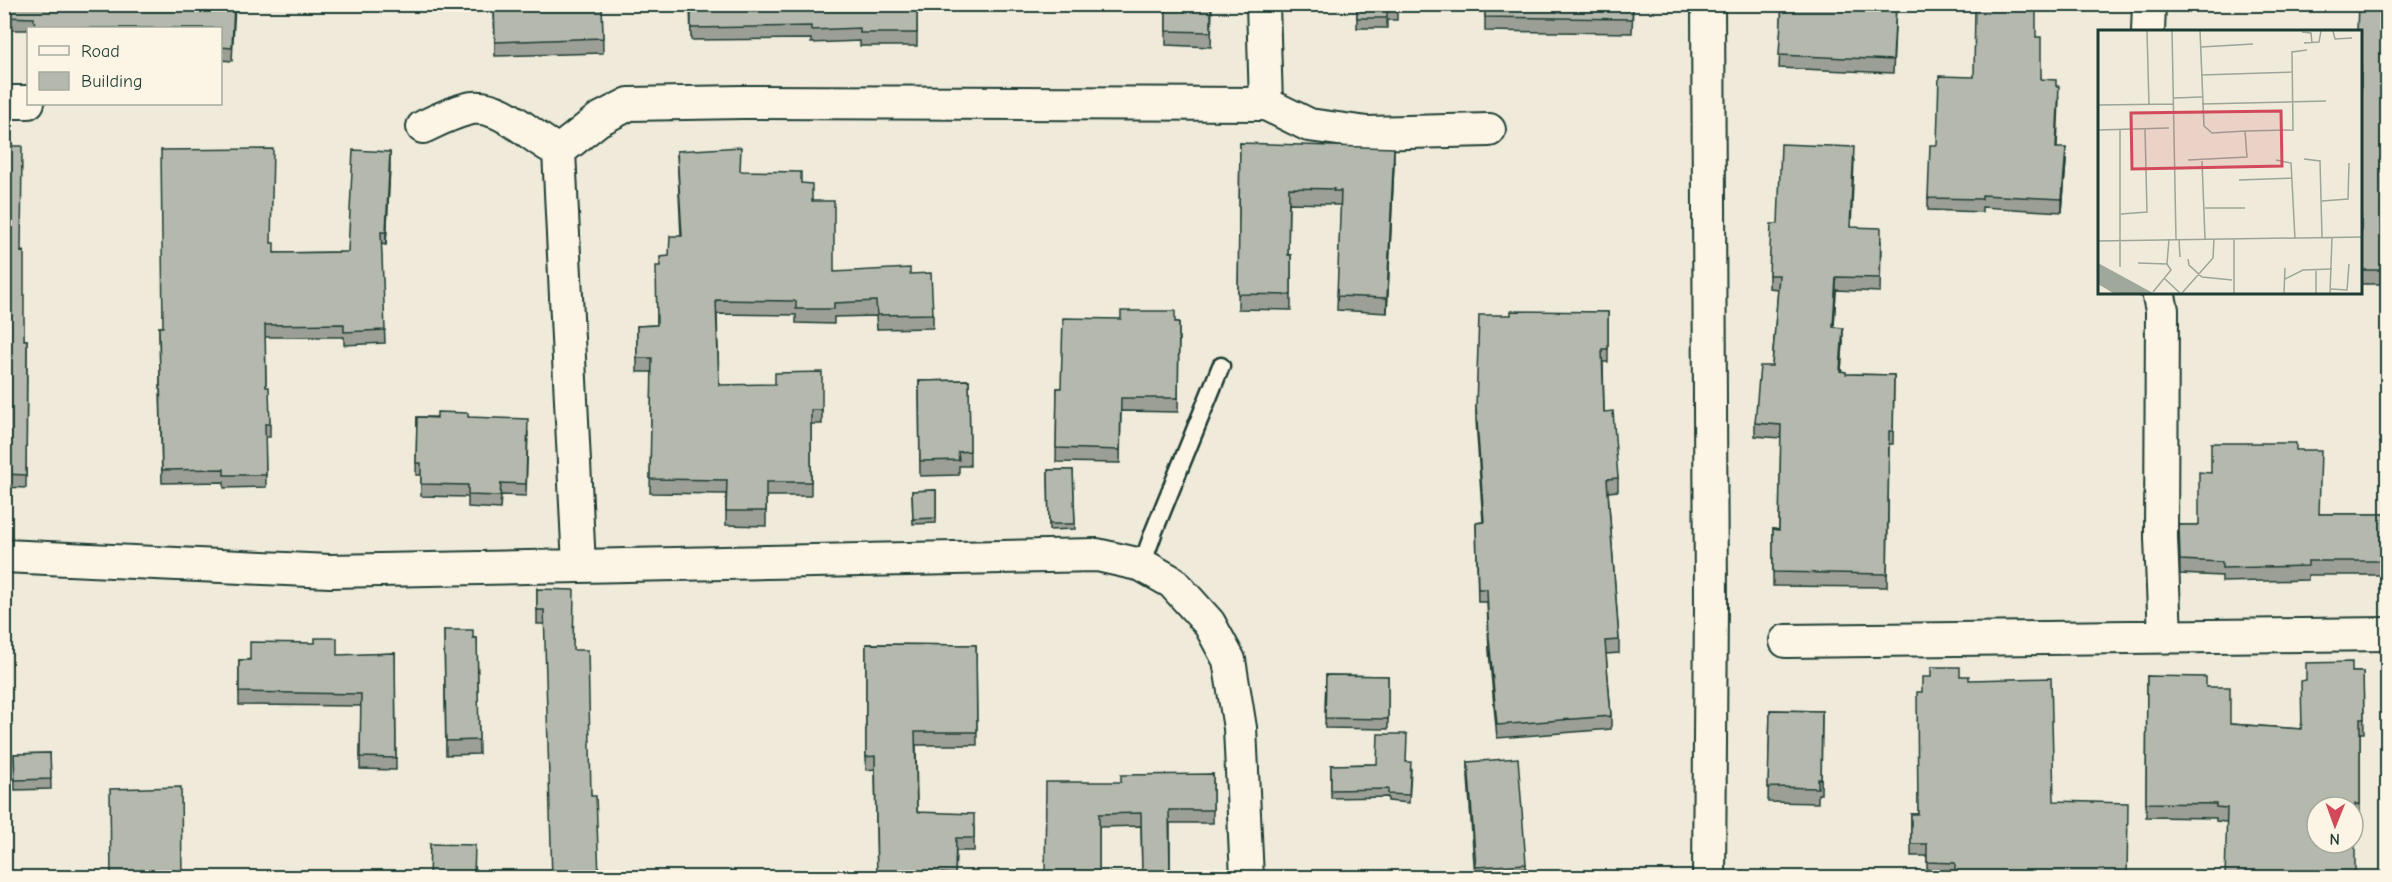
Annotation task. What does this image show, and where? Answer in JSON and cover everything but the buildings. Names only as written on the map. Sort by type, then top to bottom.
[{"type":"street","points":[[1263,4],[1266,104]]},
{"type":"street","points":[[1708,4],[1711,580],[1709,878]]},
{"type":"street","points":[[2148,30],[2149,4]]},
{"type":"street","points":[[4,102],[27,102]]},
{"type":"street","points":[[559,151],[598,120],[629,104],[742,102],[1266,104],[1309,125],[1367,133],[1489,130]]},
{"type":"street","points":[[423,127],[472,108],[495,111],[545,145],[559,151]]},
{"type":"street","points":[[559,151],[579,567]]},
{"type":"street","points":[[2158,294],[2162,310],[2161,538],[2165,636]]},
{"type":"street","points":[[4,556],[330,570],[579,567],[1097,555],[1142,565],[1172,582],[1202,614],[1229,660],[1240,728],[1247,878]]},
{"type":"street","points":[[1786,642],[2388,634]]},
{"type":"lane","points":[[1142,565],[1221,366]]}]
